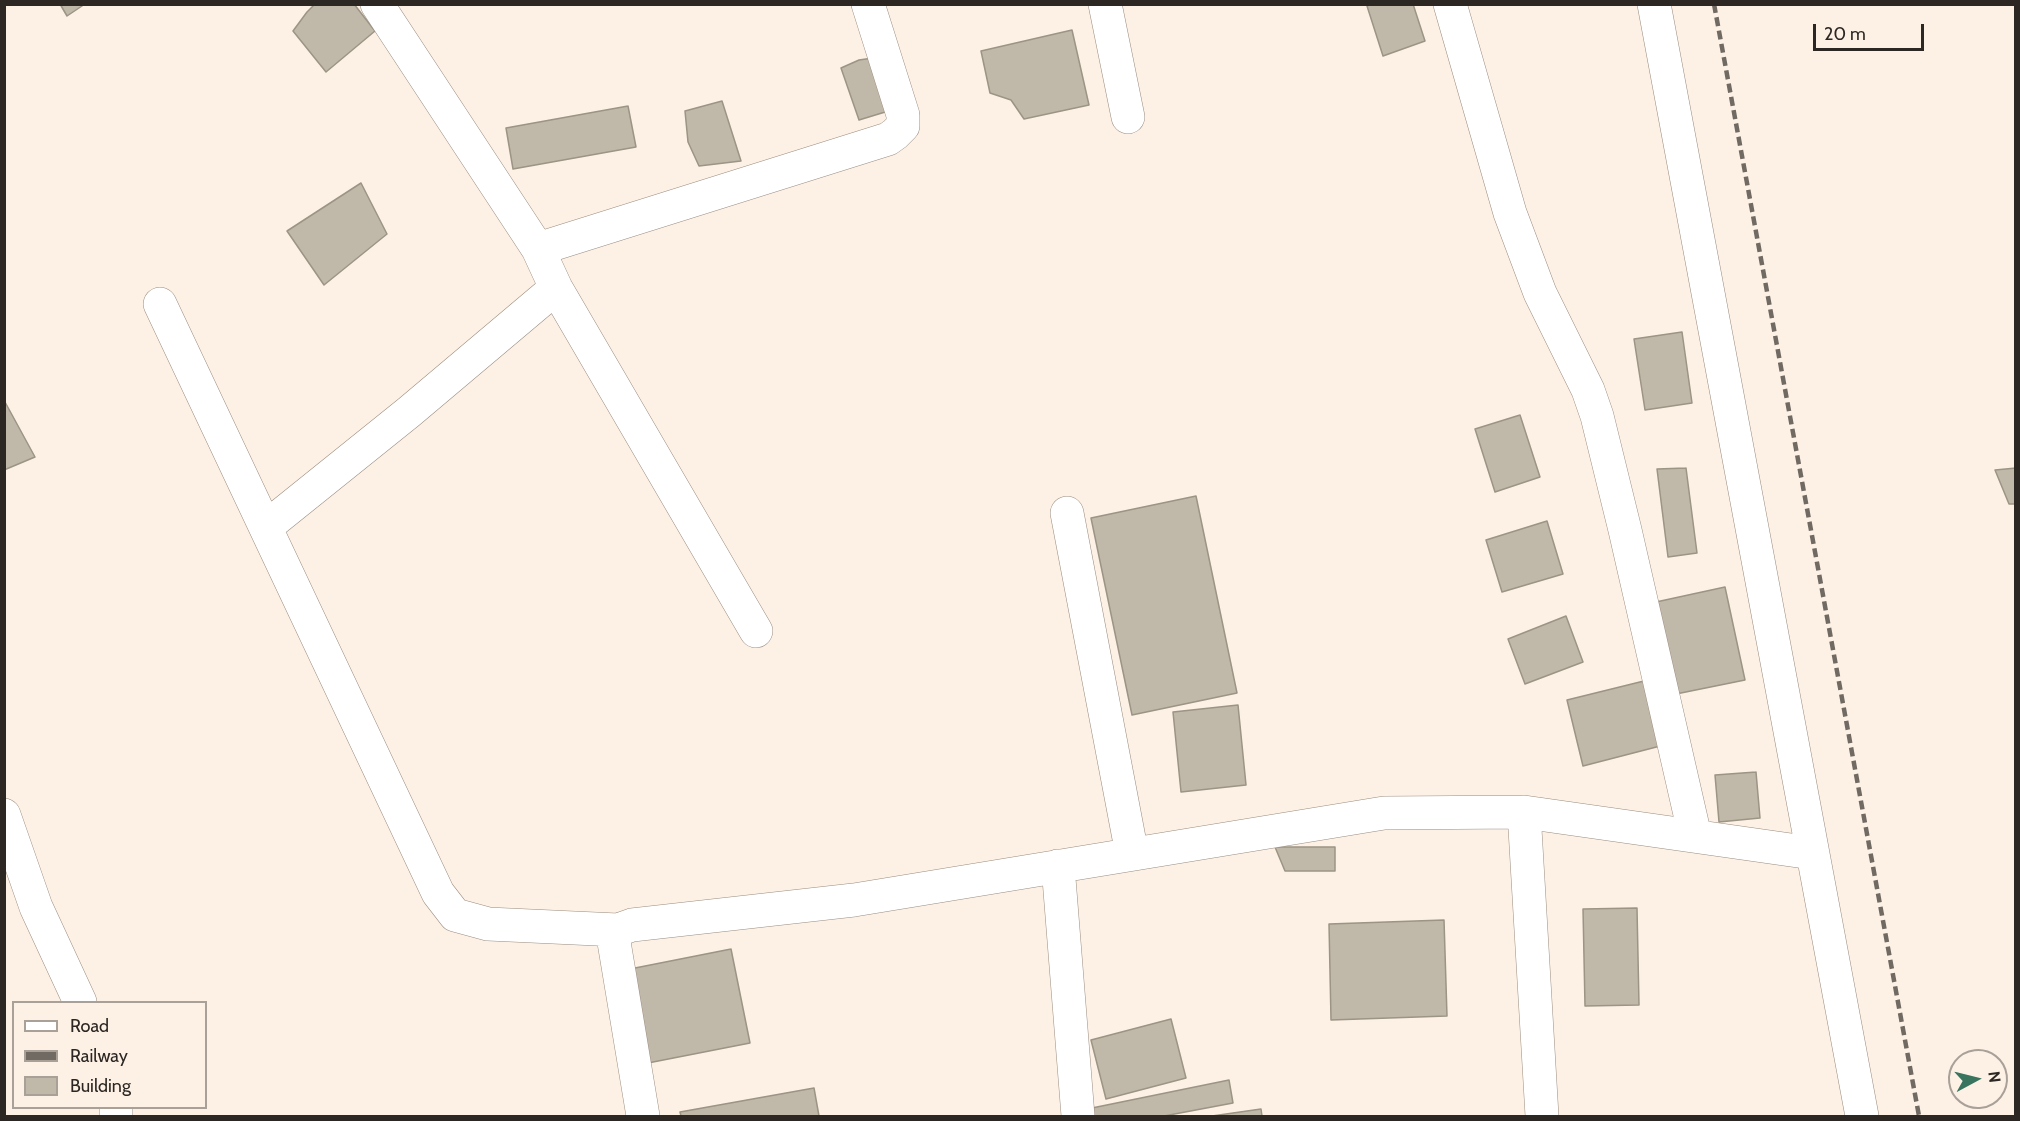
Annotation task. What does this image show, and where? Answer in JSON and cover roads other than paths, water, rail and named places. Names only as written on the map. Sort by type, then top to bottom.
[{"type":"street","points":[[377,4],[538,249],[556,288],[756,631]]},
{"type":"street","points":[[538,249],[888,139],[895,134],[903,126],[903,115],[868,4]]},
{"type":"street","points":[[1105,4],[1128,117]]},
{"type":"street","points":[[1450,4],[1510,213],[1540,293],[1588,390],[1597,416],[1695,836]]},
{"type":"street","points":[[1654,4],[1862,1116]]},
{"type":"street","points":[[266,527],[409,412],[556,288]]},
{"type":"street","points":[[160,304],[438,893],[455,915],[488,924],[618,930],[632,926],[854,900],[1384,813],[1524,812],[1812,853]]},
{"type":"street","points":[[1067,513],[1132,854]]},
{"type":"street","points":[[1524,812],[1542,1116]]},
{"type":"street","points":[[4,815],[36,907],[80,1001]]},
{"type":"street","points":[[1058,866],[1078,1116]]},
{"type":"street","points":[[618,930],[614,942],[643,1116]]},
{"type":"railway","points":[[1714,4],[1919,1116]]}]
